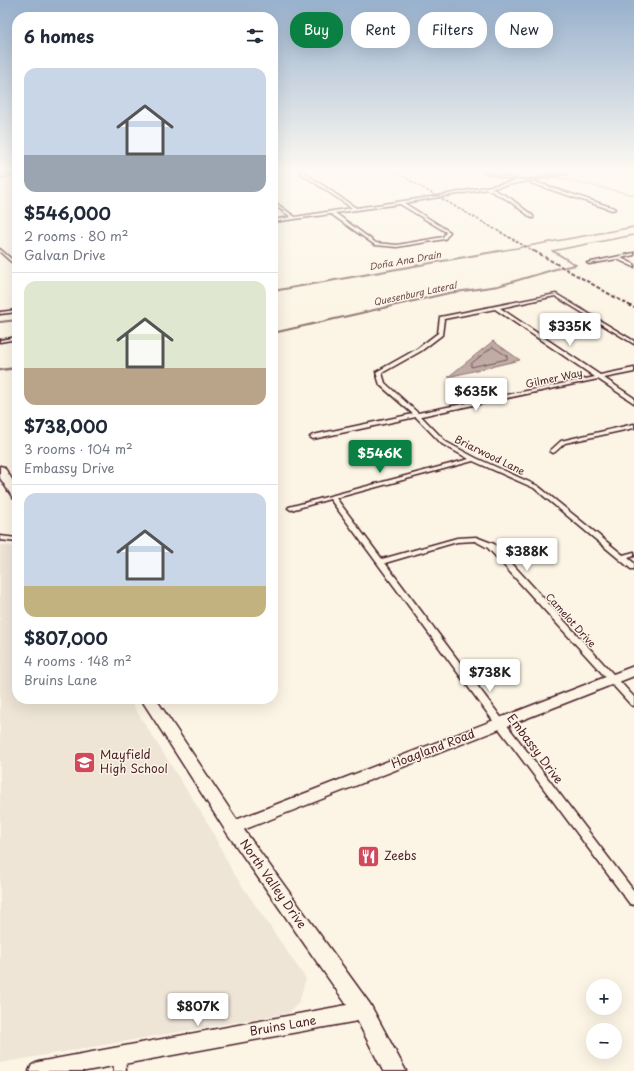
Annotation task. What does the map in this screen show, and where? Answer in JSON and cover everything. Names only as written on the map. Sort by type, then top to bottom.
[{"type":"main road","points":[[0,469],[12,488]]},
{"type":"main road","name":"North Valley Drive","points":[[151,704],[233,828],[363,1011],[395,1071]]},
{"type":"street","points":[[344,222],[375,244],[397,246],[444,238],[448,232],[432,222]]},
{"type":"street","points":[[0,250],[12,261]]},
{"type":"street","points":[[589,263],[634,254]]},
{"type":"street","points":[[617,257],[634,266]]},
{"type":"street","name":"Briarwood Lane","points":[[634,343],[556,295],[442,318],[440,334],[419,350],[379,372],[382,384],[417,415],[444,443],[474,459],[536,487],[634,567]]},
{"type":"street","points":[[496,307],[634,401]]},
{"type":"street","points":[[0,313],[12,312]]},
{"type":"street","points":[[0,341],[12,339]]},
{"type":"street","name":"Gilmer Way","points":[[314,437],[634,370]]},
{"type":"street","points":[[553,451],[563,442],[634,426]]},
{"type":"street","points":[[291,508],[474,459]]},
{"type":"street","name":"Embassy Drive","points":[[332,497],[634,900]]},
{"type":"street","points":[[0,538],[12,539]]},
{"type":"street","name":"Camelot Drive","points":[[381,562],[457,540],[476,539],[491,546],[612,680],[634,702]]},
{"type":"street","points":[[623,557],[634,554]]},
{"type":"street","name":"Hoagland Road","points":[[233,828],[634,671]]},
{"type":"street","name":"Bruins Lane","points":[[38,1071],[120,1064],[363,1011]]},
{"type":"shaded area","name":"Mayfield High School","points":[[0,545],[12,546],[12,704],[132,704],[209,825],[232,871],[306,979],[299,1002],[289,1013],[0,1063]]},
{"type":"water","points":[[493,341],[520,360],[448,377]]},
{"type":"waterway","name":"Doña Ana Drain","points":[[494,252],[634,227]]},
{"type":"waterway","name":"Quesenburg Lateral","points":[[554,252],[552,251],[634,235]]},
{"type":"waterway","name":"Doña Ana Drain","points":[[278,290],[499,251]]},
{"type":"waterway","name":"Quesenburg Lateral","points":[[553,251],[576,265],[565,267]]},
{"type":"waterway","name":"Quesenburg Lateral","points":[[278,332],[449,293],[498,286],[559,268]]},
{"type":"waterway","name":"Doña Ana Drain","points":[[0,322],[12,321]]},
{"type":"waterway","name":"Quesenburg Lateral","points":[[0,370],[12,369]]},
{"type":"railway","points":[[482,222],[535,252]]},
{"type":"railway","points":[[534,251],[634,308]]},
{"type":"place","name":"Mayfield High School","points":[[84,762]]},
{"type":"place","name":"Zeebs","points":[[368,856]]}]
